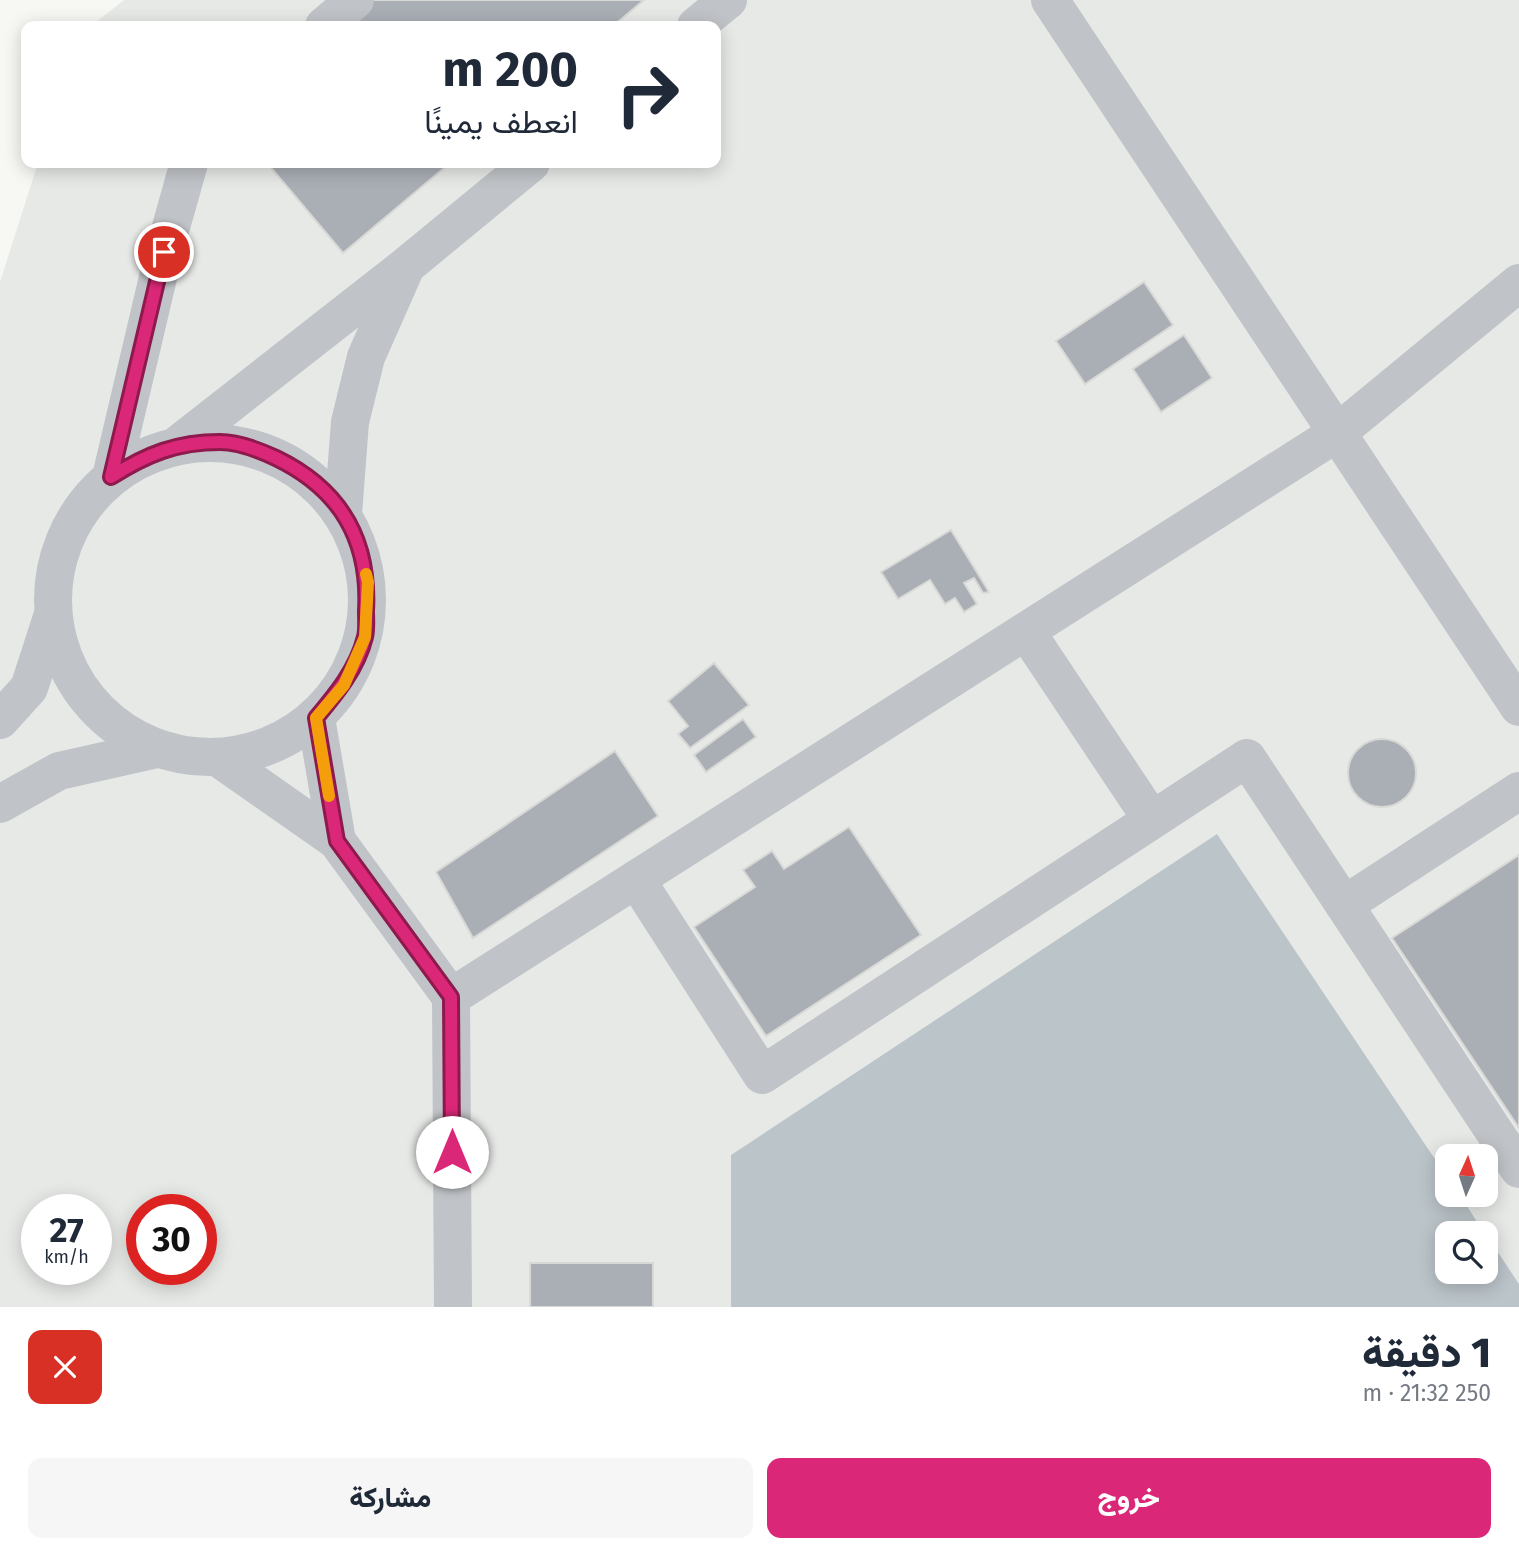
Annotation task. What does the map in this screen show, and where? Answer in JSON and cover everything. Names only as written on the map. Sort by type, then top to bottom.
[{"type":"street","points":[[330,21],[355,0]]},
{"type":"street","points":[[702,21],[728,0]]},
{"type":"street","points":[[1050,0],[1519,706]]},
{"type":"street","points":[[111,477],[164,252],[188,168]]},
{"type":"street","points":[[176,446],[406,266],[525,168]]},
{"type":"street","points":[[343,514],[350,422],[366,357],[406,266]]},
{"type":"street","points":[[451,997],[1337,433],[1519,283]]},
{"type":"street","points":[[0,804],[59,771],[157,749],[217,757],[253,752],[287,738],[316,718],[344,685],[365,637],[368,582],[357,538],[325,490],[302,471],[259,449],[223,442],[176,446],[139,458],[111,477],[90,497],[74,518],[62,545],[53,586],[54,609],[60,650],[71,674],[89,701],[113,724],[157,749]]},
{"type":"street","points":[[0,720],[29,688],[54,609]]},
{"type":"street","points":[[1026,631],[1152,820]]},
{"type":"street","points":[[316,718],[337,841]]},
{"type":"street","points":[[217,757],[337,841],[451,997],[453,1307]]},
{"type":"street","points":[[636,879],[762,1075],[1247,758],[1519,1169]]},
{"type":"street","points":[[1344,905],[1519,791]]},
{"type":"shaded area","points":[[124,0],[1519,0],[1519,1284],[1498,1252],[1498,1221],[1477,1221],[1469,1208],[1498,1208],[1498,1144],[1435,1144],[1435,1159],[1217,834],[731,1155],[731,1307],[0,1307],[0,282],[36,168],[721,168],[721,21],[97,21]]},
{"type":"shaded area","points":[[1217,834],[1435,1159],[1435,1208],[1468,1208],[1477,1221],[1435,1221],[1435,1284],[1498,1284],[1498,1252],[1519,1284],[1519,1307],[731,1307],[731,1155]]},
{"type":"building","points":[[369,0],[644,0],[619,21],[344,21]]},
{"type":"building","points":[[271,168],[444,168],[343,253]]},
{"type":"building","points":[[1144,282],[1173,325],[1085,384],[1056,341]]},
{"type":"building","points":[[1184,335],[1212,378],[1161,412],[1133,369]]},
{"type":"building","points":[[951,530],[989,592],[983,593],[974,578],[964,583],[977,604],[964,612],[955,598],[945,604],[930,580],[898,599],[881,572]]},
{"type":"building","points":[[714,663],[749,705],[690,748],[678,734],[688,726],[668,701]]},
{"type":"building","points":[[743,719],[756,737],[706,772],[694,755]]},
{"type":"building","points":[[1375,739],[1389,739],[1401,744],[1411,754],[1416,773],[1411,792],[1401,802],[1389,807],[1375,807],[1363,802],[1353,792],[1348,780],[1348,766],[1353,754],[1363,744]]},
{"type":"building","points":[[615,751],[658,816],[473,938],[436,872]]},
{"type":"building","points":[[849,827],[921,935],[766,1036],[694,927],[755,887],[743,870],[772,851],[784,869]]},
{"type":"building","points":[[1519,855],[1519,1128],[1392,938]]},
{"type":"building","points":[[530,1263],[653,1263],[653,1307],[530,1307]]},
{"type":"slow traffic","points":[[329,796],[316,718],[344,685],[365,637],[368,582],[366,574]]},
{"type":"route","points":[[164,252],[111,477],[139,458],[176,446],[223,442],[259,449],[302,471],[325,490],[357,538],[368,582],[365,637],[344,685],[316,718],[337,841],[451,997],[452,1152]]}]
